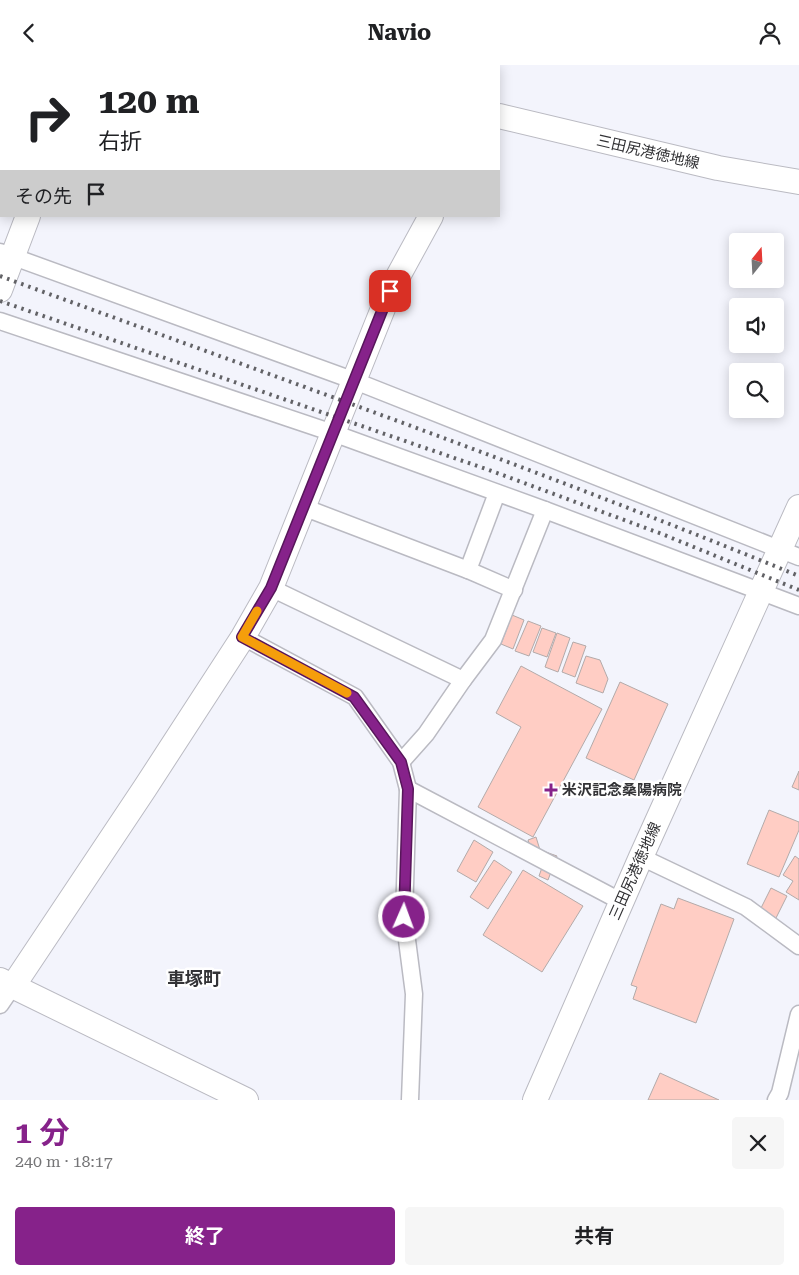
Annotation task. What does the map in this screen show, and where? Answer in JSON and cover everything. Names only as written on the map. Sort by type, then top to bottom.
[{"type":"street","name":"三田尻港徳地線","points":[[500,117],[718,168],[799,182]]},
{"type":"street","points":[[0,290],[7,255],[27,217]]},
{"type":"street","points":[[0,1005],[7,983],[145,788],[242,637],[271,588],[390,291],[430,217]]},
{"type":"street","points":[[7,255],[355,381],[790,553]]},
{"type":"street","points":[[0,321],[333,433],[546,510],[799,606]]},
{"type":"street","points":[[468,569],[497,493]]},
{"type":"street","points":[[303,507],[468,569],[514,590]]},
{"type":"street","name":"三田尻港徳地線","points":[[536,1100],[641,857],[761,590],[790,553],[799,507]]},
{"type":"street","points":[[401,762],[426,734],[493,640],[546,510]]},
{"type":"street","points":[[271,588],[463,680]]},
{"type":"street","points":[[242,637],[354,697],[401,762],[408,789],[404,917],[414,994],[410,1100]]},
{"type":"street","points":[[408,789],[622,902]]},
{"type":"street","points":[[641,857],[746,907],[799,946]]},
{"type":"street","points":[[7,983],[246,1100]]},
{"type":"street","points":[[776,1100],[780,1093],[799,1014]]},
{"type":"building","points":[[512,615],[524,620],[513,649],[501,644]]},
{"type":"building","points":[[528,621],[541,626],[529,656],[515,651]]},
{"type":"building","points":[[542,628],[556,633],[547,657],[533,652]]},
{"type":"building","points":[[557,633],[570,638],[558,672],[545,667]]},
{"type":"building","points":[[573,642],[586,646],[575,677],[562,672]]},
{"type":"building","points":[[586,656],[600,660],[608,679],[603,693],[576,683]]},
{"type":"building","points":[[521,666],[602,709],[533,837],[478,807],[521,727],[496,713]]},
{"type":"building","points":[[620,682],[668,704],[634,780],[586,758]]},
{"type":"building","points":[[799,771],[799,790],[792,787]]},
{"type":"building","points":[[769,810],[799,822],[799,830],[779,877],[747,864]]},
{"type":"building","points":[[536,837],[540,850],[557,856],[548,880],[539,876],[544,862],[533,855],[528,840]]},
{"type":"building","points":[[474,840],[493,852],[476,882],[457,871]]},
{"type":"building","points":[[795,856],[799,859],[799,900],[786,892],[793,881],[783,875]]},
{"type":"building","points":[[494,860],[512,872],[488,909],[470,897]]},
{"type":"building","points":[[523,870],[583,906],[542,972],[483,935]]},
{"type":"building","points":[[771,888],[787,896],[776,918],[760,910]]},
{"type":"building","points":[[678,898],[734,919],[696,1023],[633,999],[637,987],[631,985],[661,904],[674,909]]},
{"type":"building","points":[[660,1073],[719,1100],[648,1100]]},
{"type":"railway","points":[[0,276],[501,459],[799,576]]},
{"type":"railway","points":[[0,301],[489,470],[662,534],[799,590]]},
{"type":"slow traffic","points":[[257,611],[242,637],[347,693]]},
{"type":"place","name":"米沢記念桑陽病院","points":[[551,790]]},
{"type":"district","name":"車塚町","points":[[194,978]]},
{"type":"route","points":[[390,291],[271,588],[242,637],[354,697],[401,762],[408,789],[404,917]]}]
